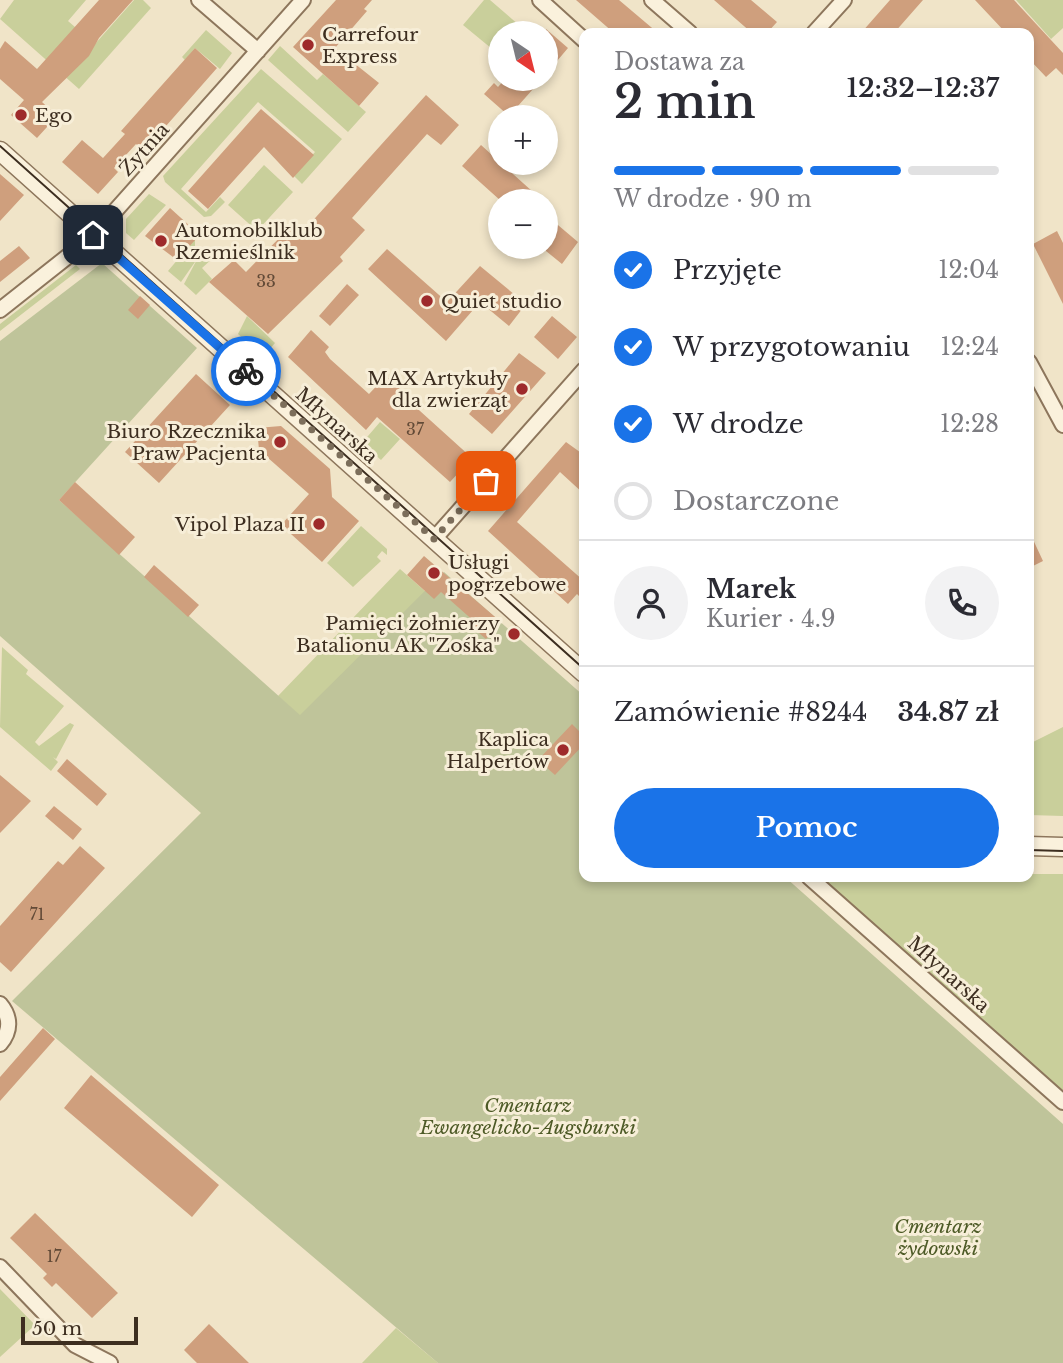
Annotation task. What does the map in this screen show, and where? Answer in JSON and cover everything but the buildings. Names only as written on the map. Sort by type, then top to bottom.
[{"type":"street","points":[[199,0],[258,51]]},
{"type":"street","name":"Żytnia","points":[[0,310],[93,235],[303,0]]},
{"type":"street","points":[[540,0],[579,35]]},
{"type":"street","points":[[652,0],[684,28]]},
{"type":"street","points":[[819,28],[844,0]]},
{"type":"street","name":"Młynarska","points":[[0,150],[579,669]]},
{"type":"street","points":[[1034,371],[1063,425]]},
{"type":"street","points":[[434,539],[579,376]]},
{"type":"street","points":[[1034,846],[1063,847]]},
{"type":"street","name":"Młynarska","points":[[815,882],[1063,1102]]},
{"type":"street","points":[[0,1044],[9,1024],[1,1005]]},
{"type":"street","points":[[0,1266],[75,1345],[110,1363]]},
{"type":"green space","points":[[14,0],[86,0],[68,21],[75,27],[71,71],[134,0],[143,0],[151,8],[79,89],[0,19]]},
{"type":"green space","points":[[484,0],[490,0],[514,21],[488,21],[488,46],[463,25]]},
{"type":"green space","points":[[1016,0],[1063,0],[1063,28],[1051,39]]},
{"type":"green space","points":[[206,30],[232,53],[220,69],[195,48],[185,60],[182,57]]},
{"type":"green space","points":[[280,46],[317,80],[323,74],[366,112],[348,132],[268,60]]},
{"type":"green space","points":[[261,69],[342,139],[302,184],[294,176],[315,152],[258,102],[181,189],[206,212],[220,197],[225,202],[211,216],[204,217],[165,182],[163,176]]},
{"type":"green space","points":[[264,165],[293,192],[257,231],[228,205]]},
{"type":"green space","points":[[149,194],[166,205],[134,240],[126,233],[126,219]]},
{"type":"green space","points":[[195,239],[195,262],[181,282],[168,271]]},
{"type":"green space","points":[[203,248],[213,258],[202,268],[212,279],[196,295],[184,284]]},
{"type":"green space","name":"Cmentarz Ewangelicko-Augsburski","points":[[102,263],[197,348],[59,500],[300,715],[444,572],[579,692],[579,882],[791,882],[1063,1124],[1063,1363],[438,1363],[12,1001],[201,813],[0,636],[0,341]]},
{"type":"green space","points":[[76,265],[80,269],[0,331],[0,324]]},
{"type":"green space","points":[[247,316],[275,343],[269,350],[256,350],[238,334]]},
{"type":"green space","points":[[380,422],[400,439],[381,460],[362,443]]},
{"type":"green space","points":[[361,526],[387,549],[387,555],[382,551],[377,557],[381,561],[353,587],[327,563]]},
{"type":"green space","points":[[400,569],[426,592],[300,716],[278,696]]},
{"type":"green space","points":[[2,647],[28,670],[26,674],[64,706],[35,742],[39,746],[70,723],[74,725],[56,759],[53,757],[58,762],[51,771],[0,727]]},
{"type":"green space","points":[[1063,727],[1063,816],[1034,815],[1034,742]]},
{"type":"green space","points":[[1034,874],[1063,874],[1063,1094],[826,882],[1034,882]]},
{"type":"green space","points":[[0,1289],[35,1325],[0,1357]]},
{"type":"green space","points":[[396,1328],[438,1363],[362,1363]]},
{"type":"tram line","points":[[0,146],[579,665]]},
{"type":"tram line","points":[[1034,850],[1063,851]]},
{"type":"way so far","points":[[246,371],[434,539],[486,481]]},
{"type":"place","name":"Carrefour Express","points":[[308,45]]},
{"type":"place","name":"Ego","points":[[21,115]]},
{"type":"place","name":"Automobilklub Rzemieślnik","points":[[161,241]]},
{"type":"place","name":"Quiet studio","points":[[427,301]]},
{"type":"place","name":"MAX Artykuły dla zwierząt","points":[[522,389]]},
{"type":"place","name":"Biuro Rzecznika Praw Pacjenta","points":[[280,442]]},
{"type":"place","name":"Vipol Plaza II","points":[[319,524]]},
{"type":"place","name":"Usługi pogrzebowe","points":[[434,573]]},
{"type":"place","name":"Pamięci żołnierzy Batalionu AK \"Zośka\"","points":[[514,634]]},
{"type":"place","name":"Kaplica Halpertów","points":[[563,750]]},
{"type":"route","points":[[93,235],[246,371]]},
{"type":"park label","name":"Cmentarz żydowski","points":[[938,1237]]}]
